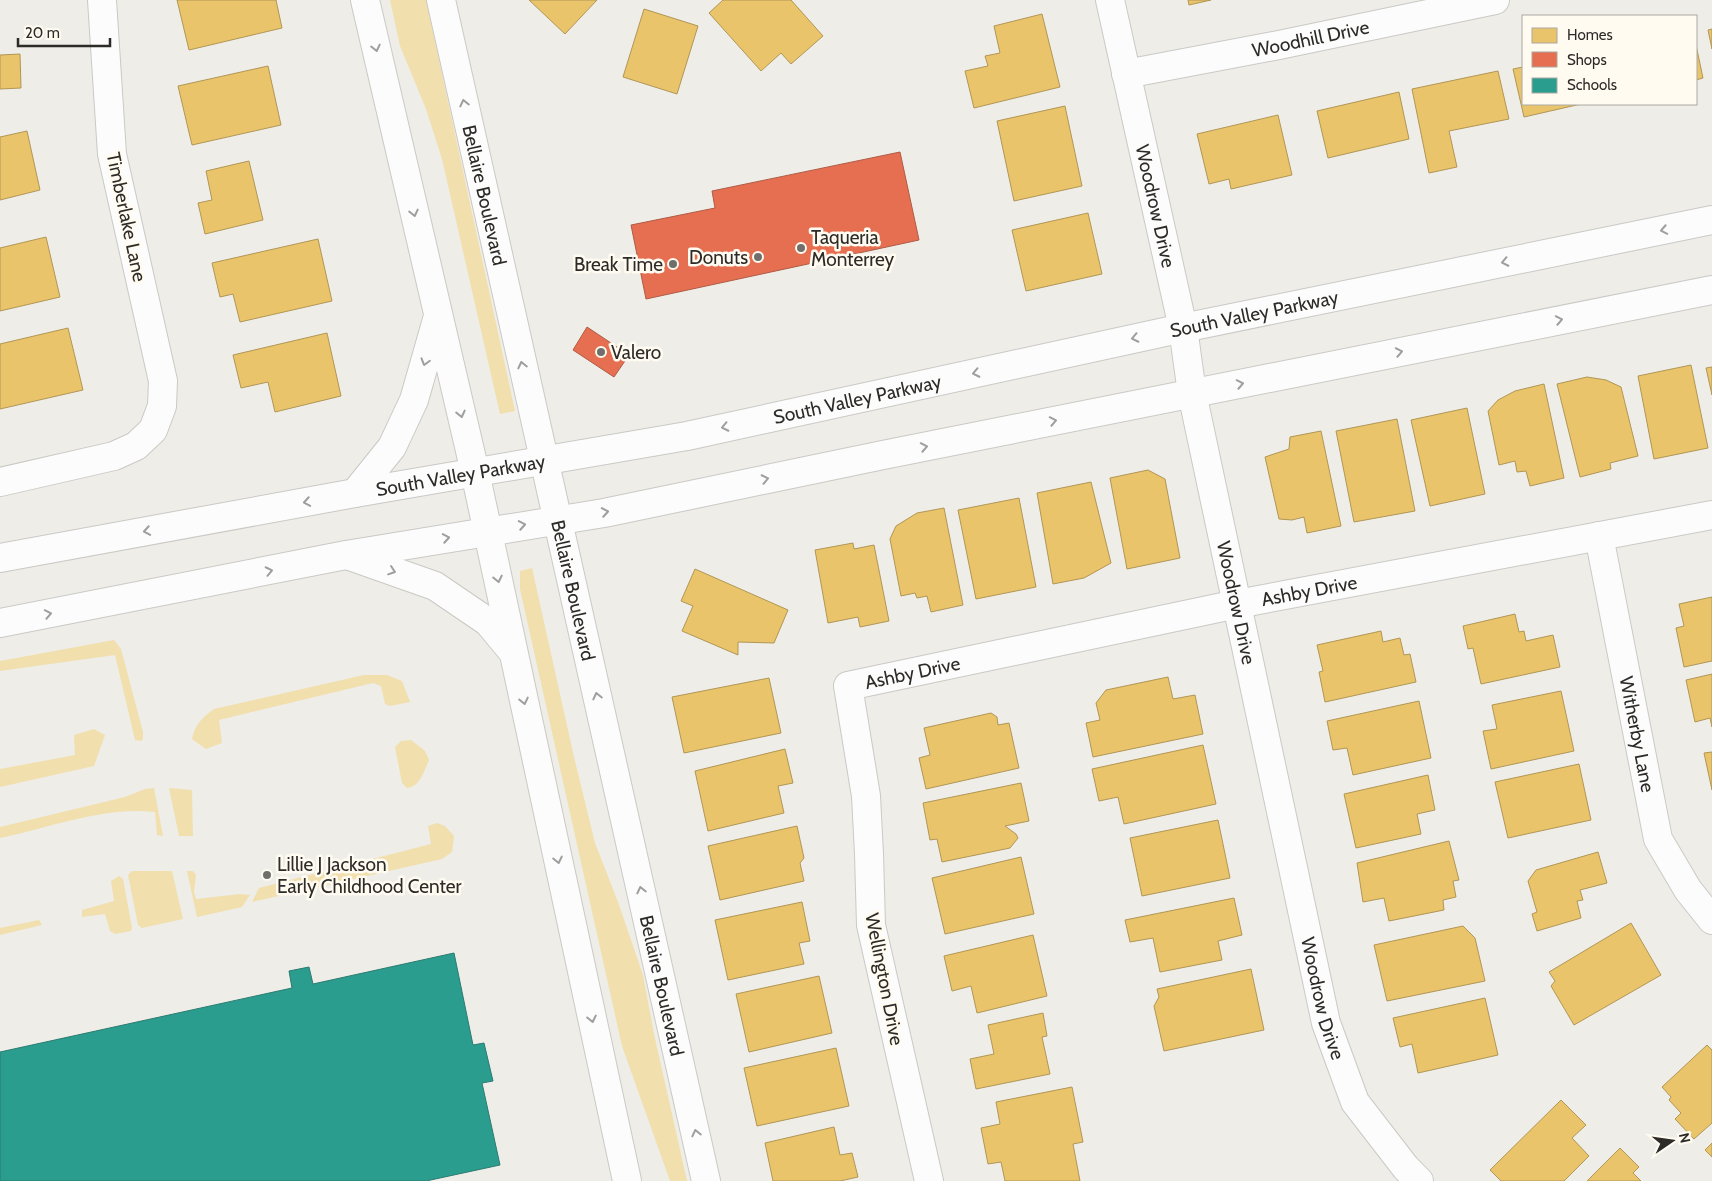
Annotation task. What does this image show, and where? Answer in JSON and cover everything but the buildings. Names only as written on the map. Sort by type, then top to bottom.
[{"type":"main road","name":"Timberlake Lane","points":[[0,482],[114,456],[136,446],[153,430],[162,406],[163,381],[112,154],[102,0]]},
{"type":"main road","points":[[365,0],[475,472],[626,1181]]},
{"type":"main road","name":"Bellaire Boulevard","points":[[441,0],[706,1181]]},
{"type":"main road","name":"Woodrow Drive","points":[[1110,0],[1183,328],[1192,393],[1326,1023],[1355,1102],[1406,1168],[1419,1181]]},
{"type":"main road","name":"Woodhill Drive","points":[[1126,74],[1279,45],[1495,0]]},
{"type":"main road","name":"South Valley Parkway","points":[[0,558],[355,493],[687,436],[1183,328],[1712,220]]},
{"type":"main road","points":[[0,623],[222,581],[346,555],[611,511],[1712,290]]},
{"type":"main road","points":[[355,493],[392,447],[414,400],[438,315]]},
{"type":"main road","name":"Ashby Drive","points":[[848,686],[1237,604],[1712,515]]},
{"type":"main road","name":"Witherby Lane","points":[[1599,536],[1658,839],[1688,890],[1712,920]]},
{"type":"main road","points":[[346,555],[435,586],[488,622],[514,653]]},
{"type":"main road","name":"Wellington Drive","points":[[848,686],[866,796],[870,854],[871,925],[929,1181]]},
{"type":"shaded area","points":[[390,0],[426,0],[515,411],[500,414],[442,159],[426,109],[400,46]]},
{"type":"shaded area","points":[[532,568],[595,843],[643,975],[654,1034],[687,1181],[670,1181],[622,1046],[520,589],[520,571]]},
{"type":"shaded area","points":[[114,640],[121,649],[143,732],[143,739],[141,741],[135,740],[115,655],[0,671],[0,661]]},
{"type":"shaded area","points":[[364,675],[387,675],[402,681],[410,702],[390,706],[385,704],[381,686],[373,683],[219,720],[222,743],[206,749],[192,739],[200,721],[214,709]]},
{"type":"shaded area","points":[[94,729],[105,735],[94,766],[0,787],[0,769],[75,755],[74,735]]},
{"type":"shaded area","points":[[411,740],[425,751],[429,760],[418,782],[407,788],[402,783],[395,747],[401,741]]},
{"type":"shaded area","points":[[154,788],[163,836],[157,835],[155,812],[135,811],[96,815],[0,838],[0,827],[125,797],[145,789]]},
{"type":"shaded area","points":[[169,788],[192,790],[193,836],[179,836]]},
{"type":"shaded area","points":[[437,823],[445,826],[454,836],[452,852],[442,859],[252,902],[259,888],[431,844],[428,826]]},
{"type":"shaded area","points":[[132,871],[172,871],[183,919],[142,928],[138,925],[128,875]]},
{"type":"shaded area","points":[[187,871],[193,871],[196,875],[194,892],[196,899],[240,894],[250,895],[242,907],[197,917]]},
{"type":"shaded area","points":[[119,876],[123,879],[132,928],[131,931],[115,934],[110,931],[105,914],[82,917],[82,910],[114,901],[111,881]]},
{"type":"shaded area","points":[[39,920],[42,925],[0,935],[0,928]]},
{"type":"place","name":"Taqueria Monterrey","points":[[801,248]]},
{"type":"place","name":"Donuts","points":[[758,257]]},
{"type":"place","name":"Break Time","points":[[673,264]]},
{"type":"place","name":"Valero","points":[[601,352]]},
{"type":"place","name":"Lillie J Jackson Early Childhood Center","points":[[267,875]]}]
